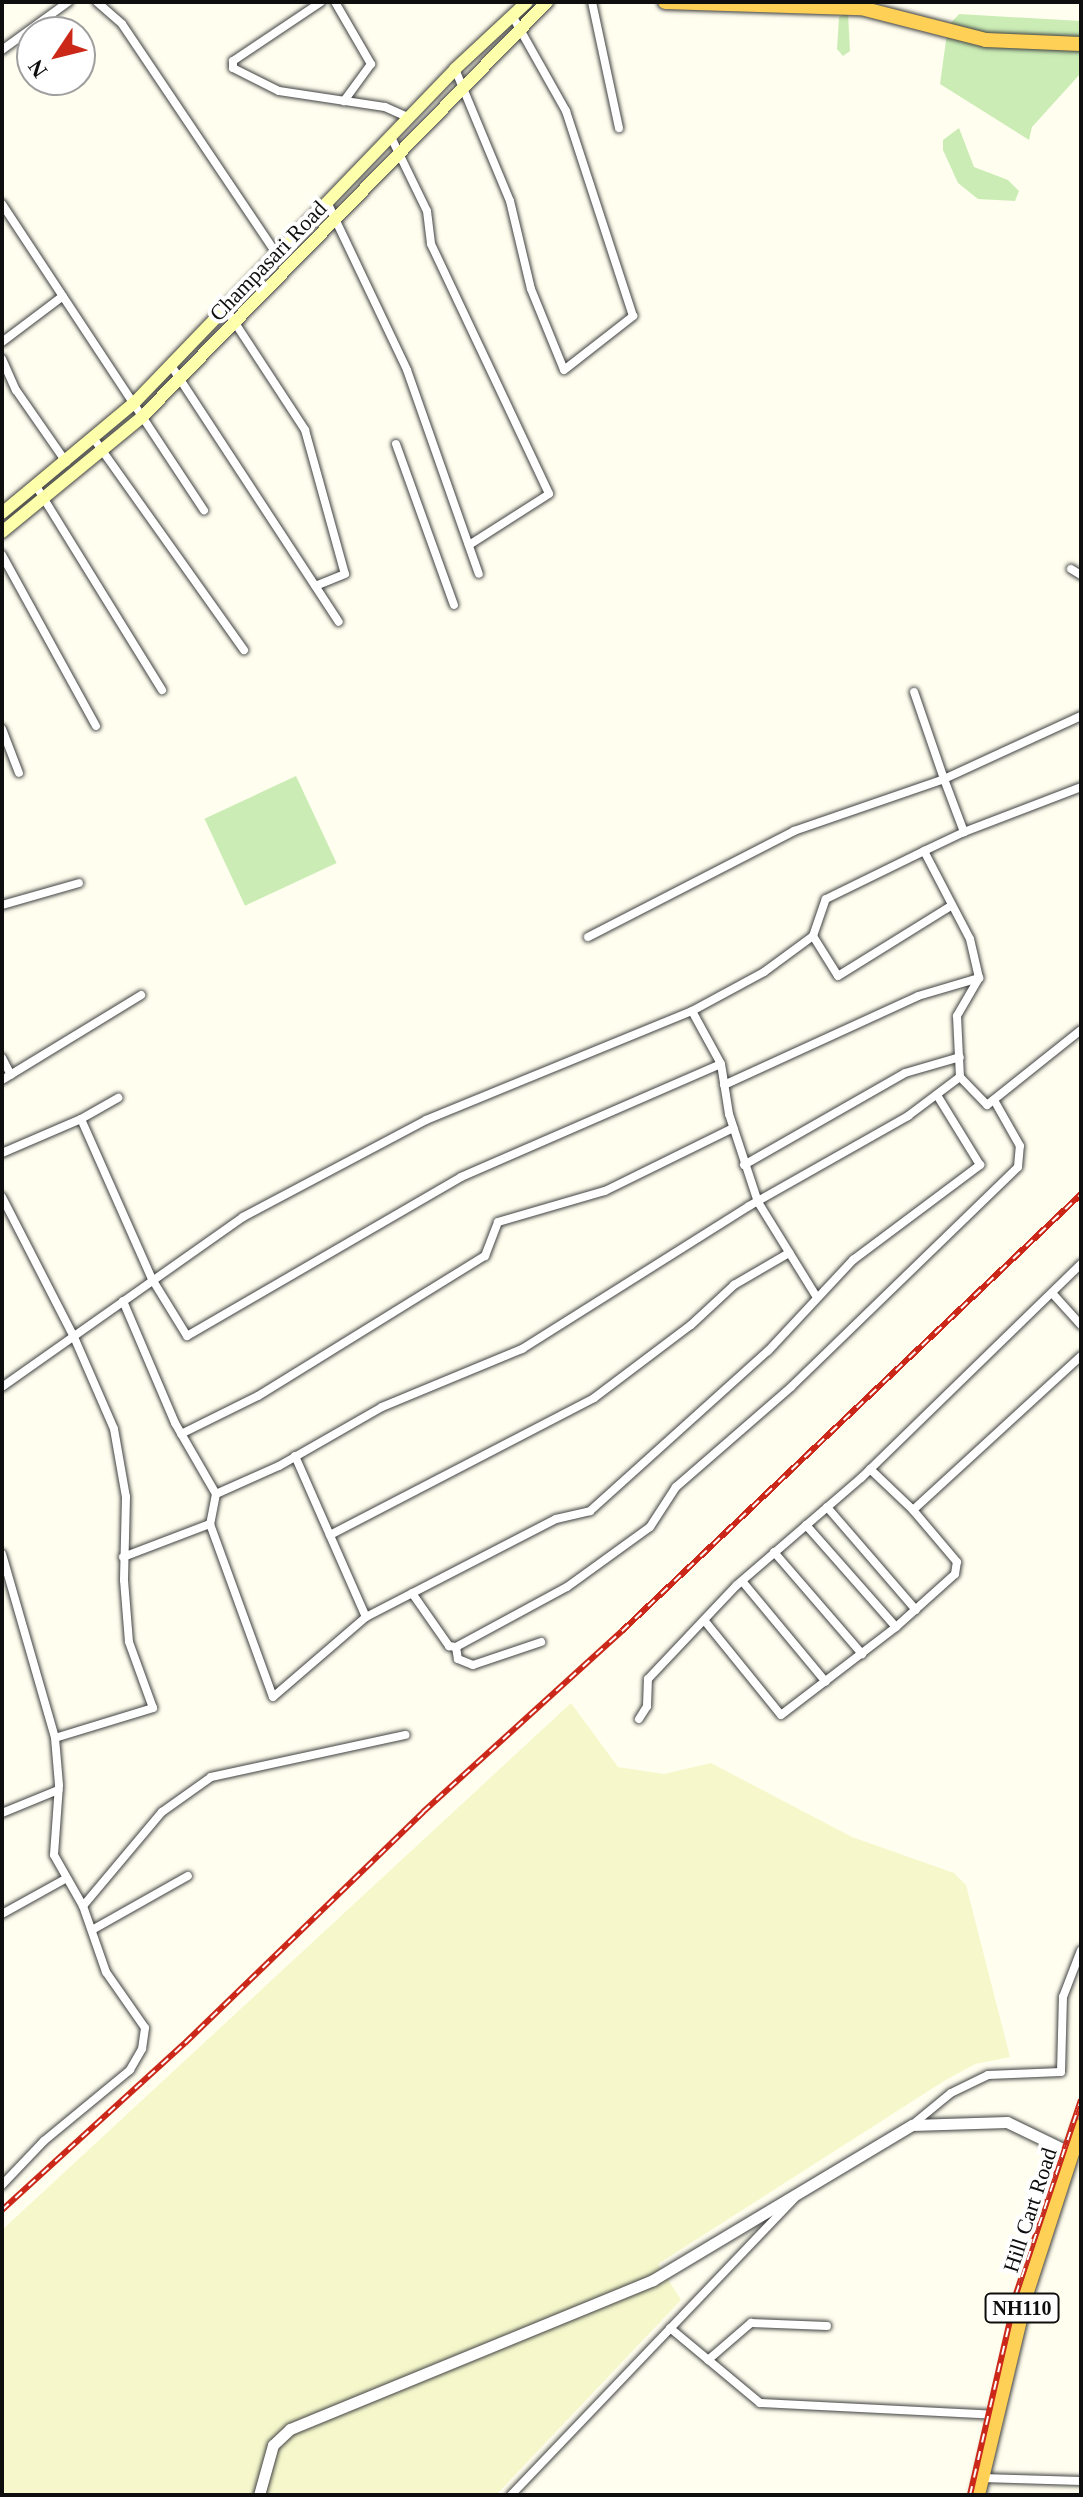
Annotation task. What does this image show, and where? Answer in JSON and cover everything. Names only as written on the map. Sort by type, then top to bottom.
[{"type":"highway","points":[[665,2],[861,8],[986,40],[1081,44]]},
{"type":"highway","name":"Hill Cart Road","points":[[978,2495],[995,2415],[1081,2126]]},
{"type":"main road","name":"Champasari Road","points":[[3,509],[66,462],[134,403],[224,306],[411,119],[455,69],[527,2]]},
{"type":"main road","name":"Champasari Road","points":[[2,532],[142,417],[400,155],[462,85],[547,2]]},
{"type":"street","points":[[2,50],[68,2]]},
{"type":"street","points":[[97,2],[122,24],[276,253]]},
{"type":"street","points":[[321,2],[233,67],[279,91],[385,107],[411,119]]},
{"type":"street","points":[[335,2],[371,64],[344,101]]},
{"type":"street","points":[[592,2],[619,128]]},
{"type":"street","points":[[455,69],[510,201],[531,289],[564,370],[633,316],[566,111],[513,17]]},
{"type":"street","points":[[391,137],[427,211],[431,244],[549,494],[469,545]]},
{"type":"street","points":[[327,202],[407,370],[479,574]]},
{"type":"street","points":[[2,204],[204,510]]},
{"type":"street","points":[[2,342],[63,296]]},
{"type":"street","points":[[224,306],[305,430],[345,574],[315,586]]},
{"type":"street","points":[[2,359],[16,390],[66,462]]},
{"type":"street","points":[[170,364],[339,622]]},
{"type":"street","points":[[94,439],[244,650]]},
{"type":"street","points":[[396,444],[454,605]]},
{"type":"street","points":[[36,486],[162,690]]},
{"type":"street","points":[[2,555],[96,726]]},
{"type":"street","points":[[1071,569],[1081,575]]},
{"type":"street","points":[[914,692],[964,832]]},
{"type":"street","points":[[588,937],[794,831],[944,779],[1081,716]]},
{"type":"street","points":[[2,729],[19,773]]},
{"type":"street","points":[[2,1387],[243,1217],[344,1159],[426,1120],[692,1011],[764,972],[813,936],[826,899],[964,832],[1081,787]]},
{"type":"street","points":[[924,851],[970,939],[979,978],[957,1016],[960,1077],[987,1105],[1081,1030]]},
{"type":"street","points":[[2,905],[79,883]]},
{"type":"street","points":[[813,936],[838,976],[951,906]]},
{"type":"street","points":[[724,1085],[918,996],[979,978]]},
{"type":"street","points":[[2,1080],[141,995]]},
{"type":"street","points":[[692,1011],[721,1064],[733,1128],[758,1202],[816,1296]]},
{"type":"street","points":[[744,1165],[905,1073],[960,1057]]},
{"type":"street","points":[[2,1058],[11,1075]]},
{"type":"street","points":[[81,1119],[152,1279],[187,1336],[461,1177],[721,1064]]},
{"type":"street","points":[[216,1494],[295,1456],[382,1407],[522,1349],[937,1095],[960,1077]]},
{"type":"street","points":[[123,1301],[181,1434],[216,1494],[210,1524],[273,1697],[366,1617],[556,1519],[590,1511],[768,1351],[816,1296],[853,1260],[980,1165],[937,1095]]},
{"type":"street","points":[[2,1153],[81,1119],[118,1098]]},
{"type":"street","points":[[412,1593],[449,1646],[456,1647],[567,1587],[650,1527],[676,1487],[791,1387],[1018,1167],[1020,1146],[994,1100]]},
{"type":"street","points":[[181,1434],[258,1396],[485,1256],[498,1222],[605,1191],[733,1128]]},
{"type":"street","points":[[2,1197],[74,1337],[114,1429],[126,1497],[123,1557],[129,1642],[153,1708],[55,1738]]},
{"type":"street","points":[[330,1535],[594,1398],[691,1325],[734,1285],[789,1253]]},
{"type":"street","points":[[639,1719],[647,1706],[648,1679],[704,1620],[742,1581],[870,1469],[1081,1264]]},
{"type":"street","points":[[1052,1293],[1081,1325]]},
{"type":"street","points":[[913,1510],[1081,1356]]},
{"type":"street","points":[[295,1456],[366,1617]]},
{"type":"street","points":[[704,1620],[781,1715],[916,1610],[958,1568],[913,1510],[870,1469]]},
{"type":"street","points":[[827,1507],[916,1610]]},
{"type":"street","points":[[123,1557],[210,1524]]},
{"type":"street","points":[[806,1525],[896,1627]]},
{"type":"street","points":[[774,1552],[862,1654]]},
{"type":"street","points":[[2,1554],[55,1738],[58,1790],[54,1855],[83,1906],[106,1972],[145,2028],[142,2049],[130,2070],[44,2141],[2,2185]]},
{"type":"street","points":[[742,1581],[826,1682]]},
{"type":"street","points":[[456,1647],[458,1659],[473,1665],[541,1642]]},
{"type":"street","points":[[83,1906],[162,1812],[211,1777],[406,1735]]},
{"type":"street","points":[[2,1813],[58,1790]]},
{"type":"street","points":[[92,1930],[188,1876]]},
{"type":"street","points":[[2,1914],[67,1878]]},
{"type":"street","points":[[259,2495],[273,2445],[290,2429],[653,2280],[797,2197],[912,2125],[951,2093],[988,2075],[1061,2072],[1063,1997],[1081,1950]]},
{"type":"street","points":[[912,2125],[1007,2122],[1071,2153]]},
{"type":"street","points":[[511,2495],[797,2197]]},
{"type":"street","points":[[708,2360],[751,2323],[827,2326]]},
{"type":"street","points":[[670,2328],[760,2403],[995,2415]]},
{"type":"street","points":[[981,2478],[1081,2481]]},
{"type":"green space","points":[[848,13],[850,51],[843,56],[837,49],[839,17]]},
{"type":"green space","points":[[959,14],[1081,21],[1081,73],[1032,127],[1029,140],[940,84],[948,26]]},
{"type":"green space","points":[[959,128],[974,167],[1008,180],[1019,191],[1015,201],[978,199],[958,183],[943,150],[943,140]]},
{"type":"green space","points":[[296,776],[337,863],[245,906],[204,819]]},
{"type":"green space","points":[[571,1703],[618,1767],[664,1774],[711,1763],[852,1837],[954,1873],[966,1885],[1010,2057],[975,2064],[944,2081],[658,2264],[681,2300],[496,2495],[2,2495],[2,2230]]},
{"type":"railway","points":[[2,2210],[185,2043],[423,1812],[622,1631],[1081,1194]]},
{"type":"railway","points":[[970,2495],[1016,2294],[1081,2100]]}]
